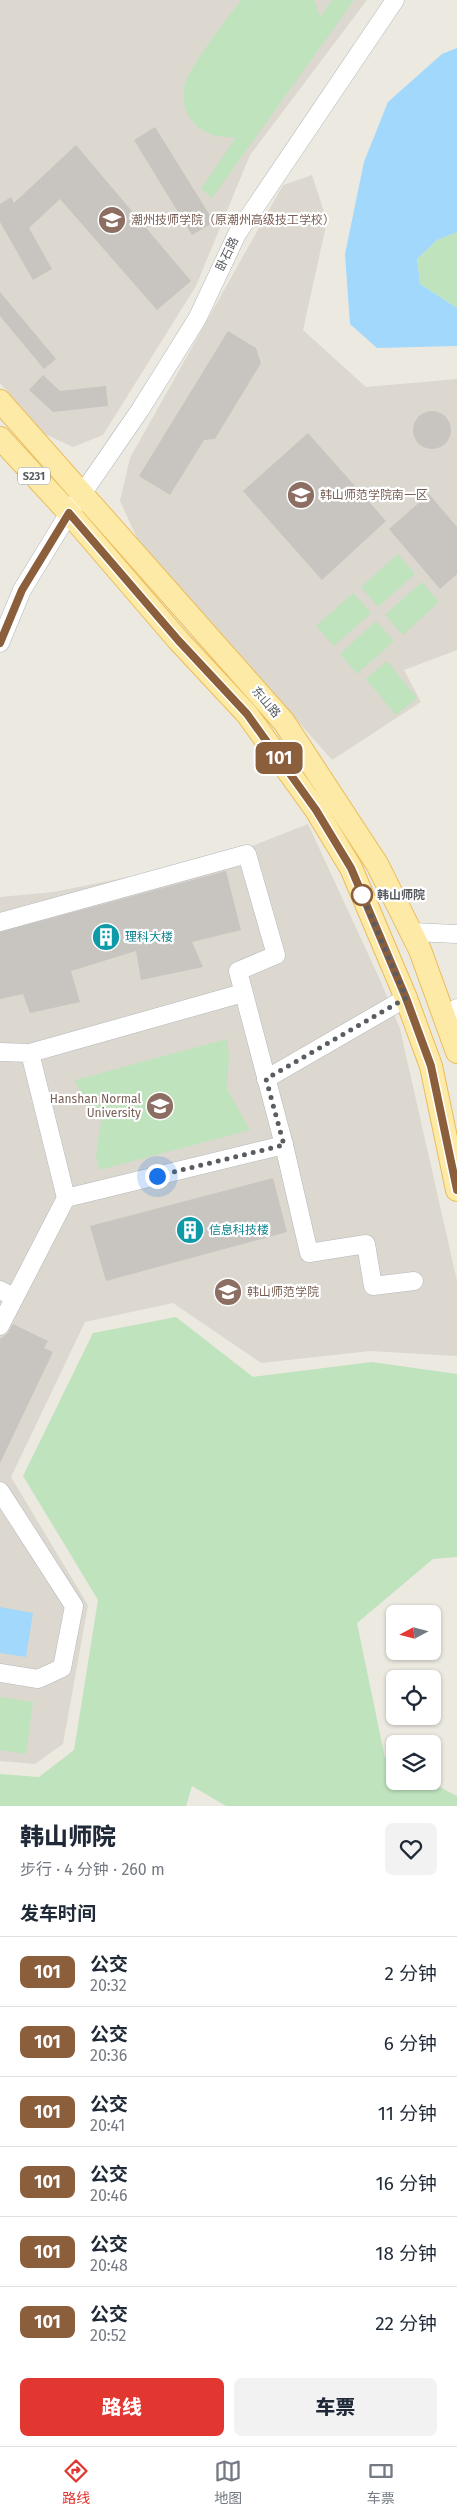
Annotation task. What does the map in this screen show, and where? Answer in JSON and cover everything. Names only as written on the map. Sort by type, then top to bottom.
[{"type":"main road","name":"东山路","points":[[0,401],[284,722],[378,864],[453,1017],[457,1052]]},
{"type":"main road","name":"东山路","points":[[0,438],[69,513],[178,640],[247,714],[316,810],[351,868],[406,998],[431,1066],[457,1190]]},
{"type":"street","name":"卧石路","points":[[0,643],[22,590],[69,513],[140,410],[197,319],[237,234],[395,0]]},
{"type":"street","points":[[0,922],[247,854],[276,955],[238,971],[284,1145],[309,1253],[366,1244],[373,1286],[414,1281]]},
{"type":"street","points":[[412,932],[457,934]]},
{"type":"street","points":[[0,1052],[30,1053],[243,993]]},
{"type":"street","points":[[266,1079],[406,998]]},
{"type":"street","points":[[30,1053],[66,1198]]},
{"type":"street","points":[[0,1326],[7,1294],[66,1198],[284,1145]]},
{"type":"street","points":[[0,1491],[74,1606],[62,1668],[38,1679],[0,1673]]},
{"type":"shaded area","name":"潮州技师学院（原潮州高级技工学校）","points":[[0,0],[367,0],[250,155],[196,286],[103,435],[73,447],[45,434],[0,383]]},
{"type":"shaded area","points":[[312,175],[327,221],[303,330],[366,387],[457,379],[457,650],[404,670],[421,702],[332,760],[138,540],[120,501],[130,458],[283,185]]},
{"type":"shaded area","name":"韩山师范学院","points":[[308,824],[381,982],[400,1029],[457,1281],[457,1356],[370,1351],[261,1363],[173,1303],[85,1322],[11,1477],[88,1605],[63,1744],[35,1764],[0,1761],[0,897],[54,892],[222,858]]},
{"type":"green space","points":[[241,0],[314,0],[320,17],[332,0],[354,0],[212,198],[201,189],[236,137],[213,135],[198,127],[186,110],[183,100],[184,89],[194,65]]},
{"type":"green space","points":[[457,232],[457,308],[420,284],[417,259],[437,240]]},
{"type":"green space","points":[[398,554],[415,574],[378,607],[361,587]]},
{"type":"green space","points":[[422,582],[439,602],[403,635],[385,615]]},
{"type":"green space","points":[[353,593],[371,613],[334,646],[316,626]]},
{"type":"green space","points":[[376,621],[394,641],[357,674],[340,654]]},
{"type":"green space","points":[[387,661],[417,698],[396,715],[366,679]]},
{"type":"green space","points":[[227,1039],[229,1056],[227,1089],[250,1130],[99,1170],[96,1155],[101,1121],[82,1097],[75,1080]]},
{"type":"green space","points":[[176,1317],[253,1377],[372,1362],[457,1374],[457,1557],[433,1559],[357,1623],[386,1759],[386,1790],[441,1790],[441,1788],[457,1796],[457,1806],[226,1806],[192,1786],[186,1806],[0,1806],[0,1774],[39,1777],[74,1750],[98,1600],[23,1476],[93,1333]]},
{"type":"green space","points":[[0,1697],[33,1702],[26,1754],[0,1750]]},
{"type":"water","points":[[457,48],[457,232],[437,240],[417,259],[420,284],[457,308],[457,346],[377,348],[350,324],[345,254],[364,162],[388,102],[442,54]]},
{"type":"water","points":[[0,1607],[33,1613],[26,1657],[0,1653]]},
{"type":"building","points":[[155,127],[214,222],[192,235],[134,140]]},
{"type":"building","points":[[76,145],[191,281],[157,310],[60,199],[29,228],[52,269],[33,280],[0,222],[0,204],[11,197],[14,203]]},
{"type":"building","points":[[0,292],[56,359],[44,369],[0,316]]},
{"type":"building","points":[[228,331],[256,348],[261,363],[215,439],[204,440],[170,495],[139,476]]},
{"type":"building","points":[[43,375],[60,391],[106,386],[108,406],[53,412],[29,390]]},
{"type":"building","points":[[432,411],[446,416],[451,430],[446,444],[432,449],[418,444],[413,430],[418,416]]},
{"type":"building","points":[[308,433],[386,521],[322,580],[243,491]]},
{"type":"building","points":[[429,494],[457,527],[457,574],[440,589],[389,529]]},
{"type":"building","name":"理科大楼","points":[[226,871],[241,930],[192,942],[203,967],[141,980],[136,951],[71,971],[80,1002],[30,1013],[23,994],[0,999],[0,932]]},
{"type":"building","points":[[273,1178],[287,1232],[106,1281],[90,1226]]},
{"type":"building","points":[[13,1324],[48,1341],[44,1348],[53,1352],[0,1463],[0,1339],[8,1333]]},
{"type":"bus line","name":"101","points":[[0,643],[22,590],[69,513],[178,640],[247,714],[316,810],[351,868],[406,998],[431,1066],[457,1190]]},
{"type":"place","name":"潮州技师学院（原潮州高级技工学校）","points":[[112,220]]},
{"type":"place","name":"韩山师范学院南一区","points":[[301,495]]},
{"type":"place","name":"韩山师院","points":[[362,895]]},
{"type":"place","name":"理科大楼","points":[[106,937]]},
{"type":"place","name":"Hanshan Normal University","points":[[160,1106]]},
{"type":"place","name":"信息科技楼","points":[[190,1230]]},
{"type":"place","name":"韩山师范学院","points":[[228,1292]]},
{"type":"route","points":[[157,1176],[284,1145],[266,1079],[406,998],[358,886],[362,895]]}]
